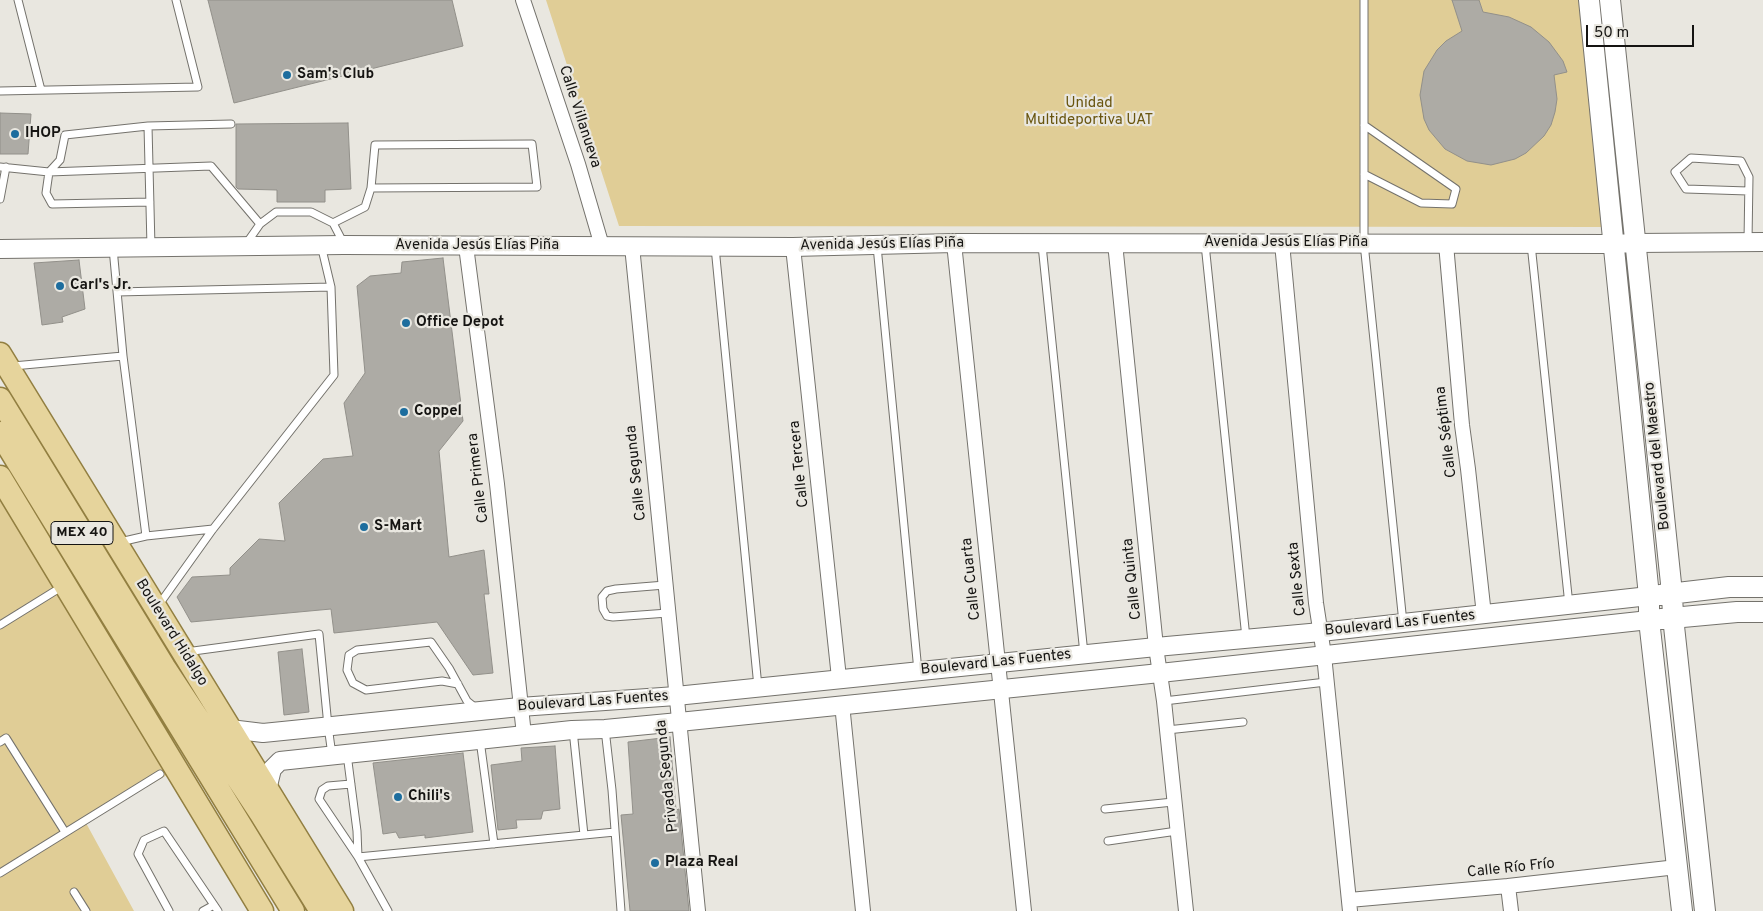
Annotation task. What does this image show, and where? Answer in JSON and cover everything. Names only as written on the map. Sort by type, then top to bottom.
[{"type":"main road","name":"Boulevard del Maestro","points":[[1589,0],[1649,620],[1682,911]]},
{"type":"main road","name":"Boulevard del Maestro","points":[[1610,0],[1672,593],[1673,618],[1706,911]]},
{"type":"main road","name":"Boulevard Hidalgo","points":[[4,360],[342,911]]},
{"type":"main road","name":"Boulevard Hidalgo","points":[[0,398],[293,911]]},
{"type":"main road","name":"Boulevard Hidalgo","points":[[0,434],[159,676],[261,814],[321,911]]},
{"type":"main road","points":[[0,477],[261,911]]},
{"type":"main road","name":"Boulevard Las Fuentes","points":[[1648,596],[1729,587],[1763,587]]},
{"type":"main road","name":"Boulevard Las Fuentes","points":[[1649,620],[1736,612],[1763,612]]},
{"type":"street","name":"Calle Villanueva","points":[[523,0],[578,164],[602,246]]},
{"type":"street","name":"Avenida Jesús Elías Piña","points":[[0,250],[321,245],[793,247],[954,243],[1613,244],[1756,242]]},
{"type":"street","name":"Calle Cuarta","points":[[954,243],[1024,911]]},
{"type":"street","name":"Calle Quinta","points":[[1115,243],[1156,647],[1164,701],[1186,911]]},
{"type":"street","name":"Calle Sexta","points":[[1282,243],[1316,603],[1324,655],[1349,906]]},
{"type":"street","name":"Calle Séptima","points":[[1446,244],[1462,425],[1484,615]]},
{"type":"street","name":"Calle Primera","points":[[466,246],[497,484],[524,735]]},
{"type":"street","name":"Calle Segunda","points":[[632,246],[676,696]]},
{"type":"street","name":"Calle Tercera","points":[[793,247],[839,678]]},
{"type":"street","points":[[0,260],[19,249]]},
{"type":"street","name":"Boulevard Las Fuentes","points":[[230,729],[263,733],[520,707],[676,696],[839,678],[1321,632],[1648,596]]},
{"type":"street","name":"Boulevard Las Fuentes","points":[[267,790],[272,769],[280,761],[572,730],[679,722],[1000,689],[1649,620]]},
{"type":"street","name":"Privada Segunda","points":[[676,696],[698,911]]},
{"type":"street","points":[[842,704],[863,911]]},
{"type":"street","points":[[444,714],[446,743]]},
{"type":"street","name":"Calle Río Frío","points":[[1349,906],[1677,867]]},
{"type":"street","points":[[1508,886],[1511,911]]},
{"type":"lane","points":[[18,0],[41,90]]},
{"type":"lane","points":[[0,91],[198,87],[176,0]]},
{"type":"lane","points":[[1364,0],[1364,243],[1403,623]]},
{"type":"lane","points":[[150,202],[52,204],[46,193],[49,172],[60,160],[65,135],[148,126],[231,124]]},
{"type":"lane","points":[[1364,125],[1456,189],[1452,204],[1421,203],[1364,174]]},
{"type":"lane","points":[[148,126],[151,247]]},
{"type":"lane","points":[[332,223],[365,207],[371,188],[375,145],[532,144],[537,187],[371,188]]},
{"type":"lane","points":[[1748,191],[1686,189],[1675,172],[1691,158],[1740,161],[1749,176],[1748,191],[1756,242]]},
{"type":"lane","points":[[0,199],[3,167],[49,172],[211,166],[260,224]]},
{"type":"lane","points":[[245,247],[260,224],[276,212],[311,212],[332,223],[344,245]]},
{"type":"lane","points":[[1042,243],[1084,655]]},
{"type":"lane","points":[[1205,244],[1246,638]]},
{"type":"lane","points":[[1531,244],[1569,606]]},
{"type":"lane","points":[[157,608],[214,529],[334,375],[331,287],[321,245]]},
{"type":"lane","points":[[877,245],[918,671]]},
{"type":"lane","points":[[715,246],[758,687]]},
{"type":"lane","points":[[113,248],[123,356],[146,536]]},
{"type":"lane","points":[[117,292],[331,287]]},
{"type":"lane","points":[[4,360],[123,356]]},
{"type":"lane","points":[[115,543],[146,536],[214,529]]},
{"type":"lane","points":[[0,625],[65,585]]},
{"type":"lane","points":[[665,585],[607,591],[602,597],[603,609],[607,616],[613,617],[668,613]]},
{"type":"lane","points":[[184,652],[319,634],[328,726],[351,784],[358,857]]},
{"type":"lane","points":[[458,684],[442,681],[366,690],[353,683],[346,670],[349,655],[357,650],[431,642],[458,684],[467,701],[478,711]]},
{"type":"lane","points":[[1164,701],[1326,682]]},
{"type":"lane","points":[[1167,730],[1244,722]]},
{"type":"lane","points":[[605,729],[621,911]]},
{"type":"lane","points":[[572,730],[584,835]]},
{"type":"lane","points":[[0,742],[6,738],[64,832]]},
{"type":"lane","points":[[480,740],[494,844]]},
{"type":"lane","points":[[0,873],[160,774]]},
{"type":"lane","points":[[351,784],[328,786],[322,790],[319,799],[358,857],[388,911]]},
{"type":"lane","points":[[1105,809],[1174,802]]},
{"type":"lane","points":[[169,911],[138,854],[144,840],[164,831],[216,908],[203,911]]},
{"type":"lane","points":[[1108,841],[1177,831]]},
{"type":"lane","points":[[358,857],[615,832]]},
{"type":"lane","points":[[74,892],[86,911]]},
{"type":"green space","name":"Unidad Multideportiva UAT","points":[[546,0],[1584,0],[1608,227],[619,226]]},
{"type":"green space","points":[[0,500],[167,775],[86,823],[134,911],[0,911]]},
{"type":"building","name":"Sam's Club","points":[[208,0],[452,0],[463,46],[234,103]]},
{"type":"building","points":[[1452,0],[1479,0],[1483,12],[1509,17],[1531,27],[1549,42],[1563,61],[1567,72],[1554,75],[1557,99],[1551,125],[1544,136],[1526,153],[1515,159],[1491,165],[1467,161],[1445,149],[1429,130],[1424,119],[1420,95],[1424,71],[1437,50],[1446,41],[1462,31]]},
{"type":"building","name":"IHOP","points":[[0,113],[31,114],[28,154],[0,154]]},
{"type":"building","points":[[348,123],[351,189],[325,190],[325,202],[277,202],[277,190],[238,189],[236,187],[236,124]]},
{"type":"building","points":[[443,258],[463,421],[439,451],[449,557],[484,550],[489,594],[484,594],[493,673],[473,675],[437,622],[334,633],[331,609],[191,622],[177,597],[192,577],[230,575],[230,568],[259,539],[285,541],[279,503],[323,459],[353,456],[344,403],[365,373],[357,286],[370,276],[401,273],[402,262]]},
{"type":"building","name":"Carl's Jr.","points":[[79,260],[85,309],[62,317],[63,322],[42,325],[34,263]]},
{"type":"building","points":[[302,649],[309,712],[284,715],[278,652]]},
{"type":"building","name":"Plaza Real","points":[[670,737],[676,810],[679,809],[689,911],[630,911],[621,815],[633,814],[628,742]]},
{"type":"building","points":[[555,746],[560,809],[543,811],[541,819],[516,820],[517,828],[498,830],[491,765],[522,761],[521,748]]},
{"type":"building","points":[[463,753],[473,832],[425,838],[425,835],[399,838],[396,832],[383,834],[373,763]]},
{"type":"place","name":"Sam's Club","points":[[287,75]]},
{"type":"place","name":"IHOP","points":[[15,134]]},
{"type":"place","name":"Carl's Jr.","points":[[60,286]]},
{"type":"place","name":"Office Depot","points":[[406,323]]},
{"type":"place","name":"Coppel","points":[[404,412]]},
{"type":"place","name":"S-Mart","points":[[364,527]]},
{"type":"place","name":"Chili's","points":[[398,797]]},
{"type":"place","name":"Plaza Real","points":[[655,863]]}]
